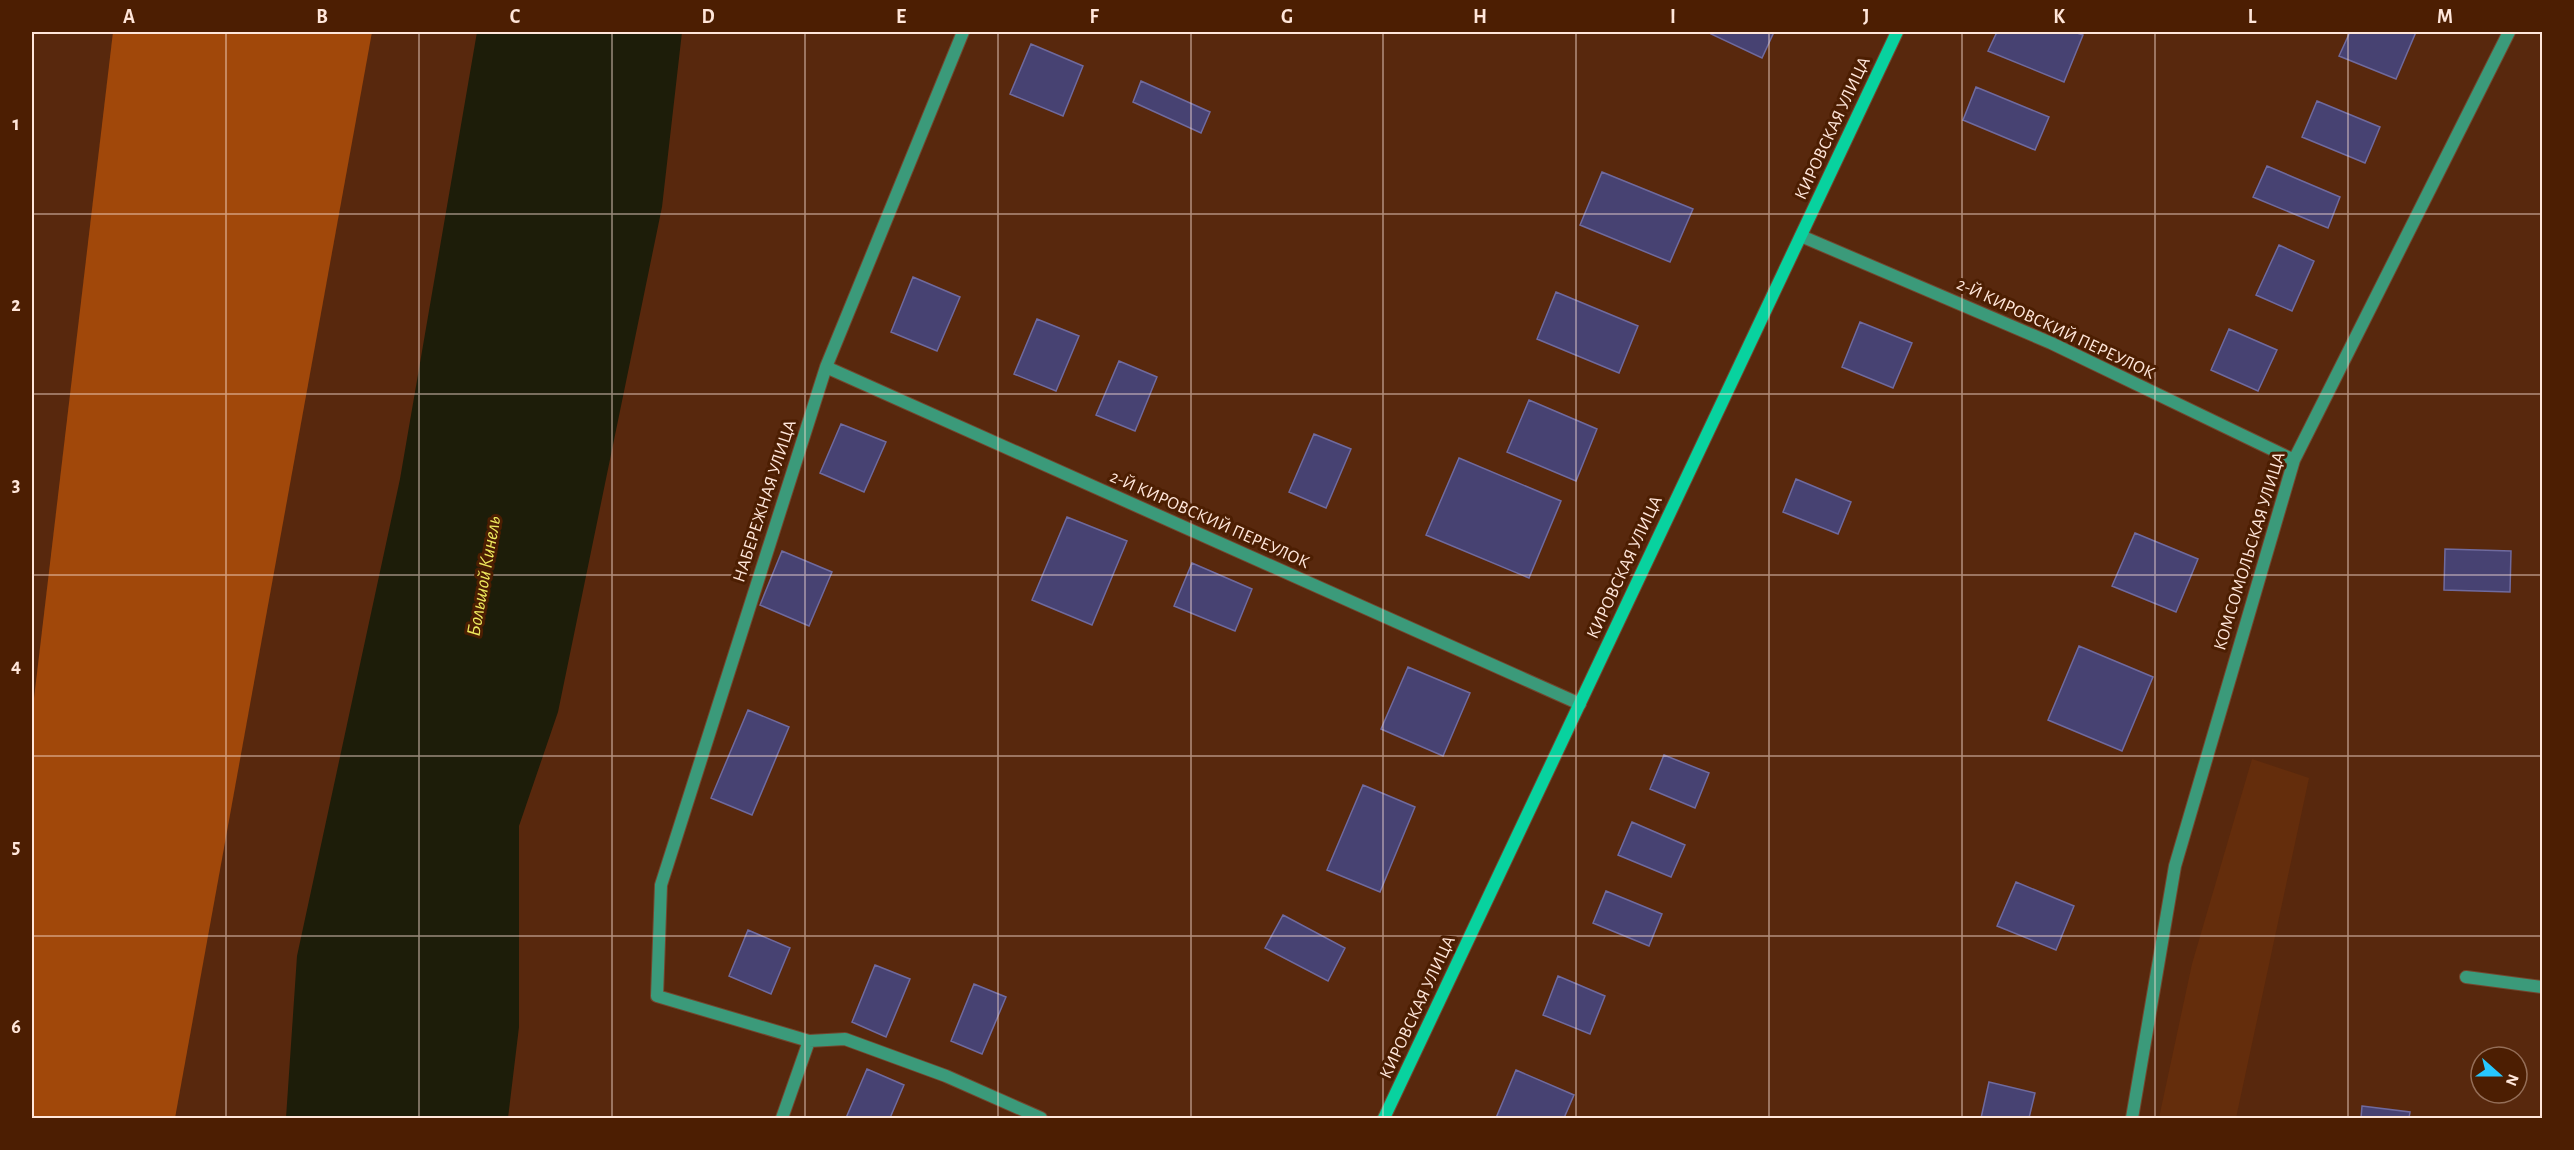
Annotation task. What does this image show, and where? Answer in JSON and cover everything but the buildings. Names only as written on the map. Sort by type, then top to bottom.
[{"type":"main road","name":"КИРОВСКАЯ УЛИЦА","points":[[1384,1119],[1897,32]]},
{"type":"street","name":"НАБЕРЕЖНАЯ УЛИЦА","points":[[809,1041],[657,996],[661,885],[826,367],[963,32]]},
{"type":"street","name":"КОМСОМОЛЬСКАЯ УЛИЦА","points":[[2132,1119],[2175,866],[2294,460],[2509,32]]},
{"type":"street","name":"2-Й КИРОВСКИЙ ПЕРЕУЛОК","points":[[1801,236],[2051,343],[2294,460]]},
{"type":"street","name":"2-Й КИРОВСКИЙ ПЕРЕУЛОК","points":[[826,367],[1580,704]]},
{"type":"street","points":[[2466,977],[2542,987]]},
{"type":"street","points":[[782,1119],[809,1041],[845,1039],[945,1076],[1041,1119]]},
{"type":"shaded area","points":[[113,32],[372,32],[175,1118],[32,1118],[32,715]]},
{"type":"shaded area","points":[[2252,759],[2309,778],[2236,1118],[2159,1118],[2192,964]]},
{"type":"water","name":"Большой Кинель","points":[[477,32],[682,32],[662,207],[558,712],[519,826],[519,1027],[508,1118],[286,1118],[297,956],[400,479]]}]
